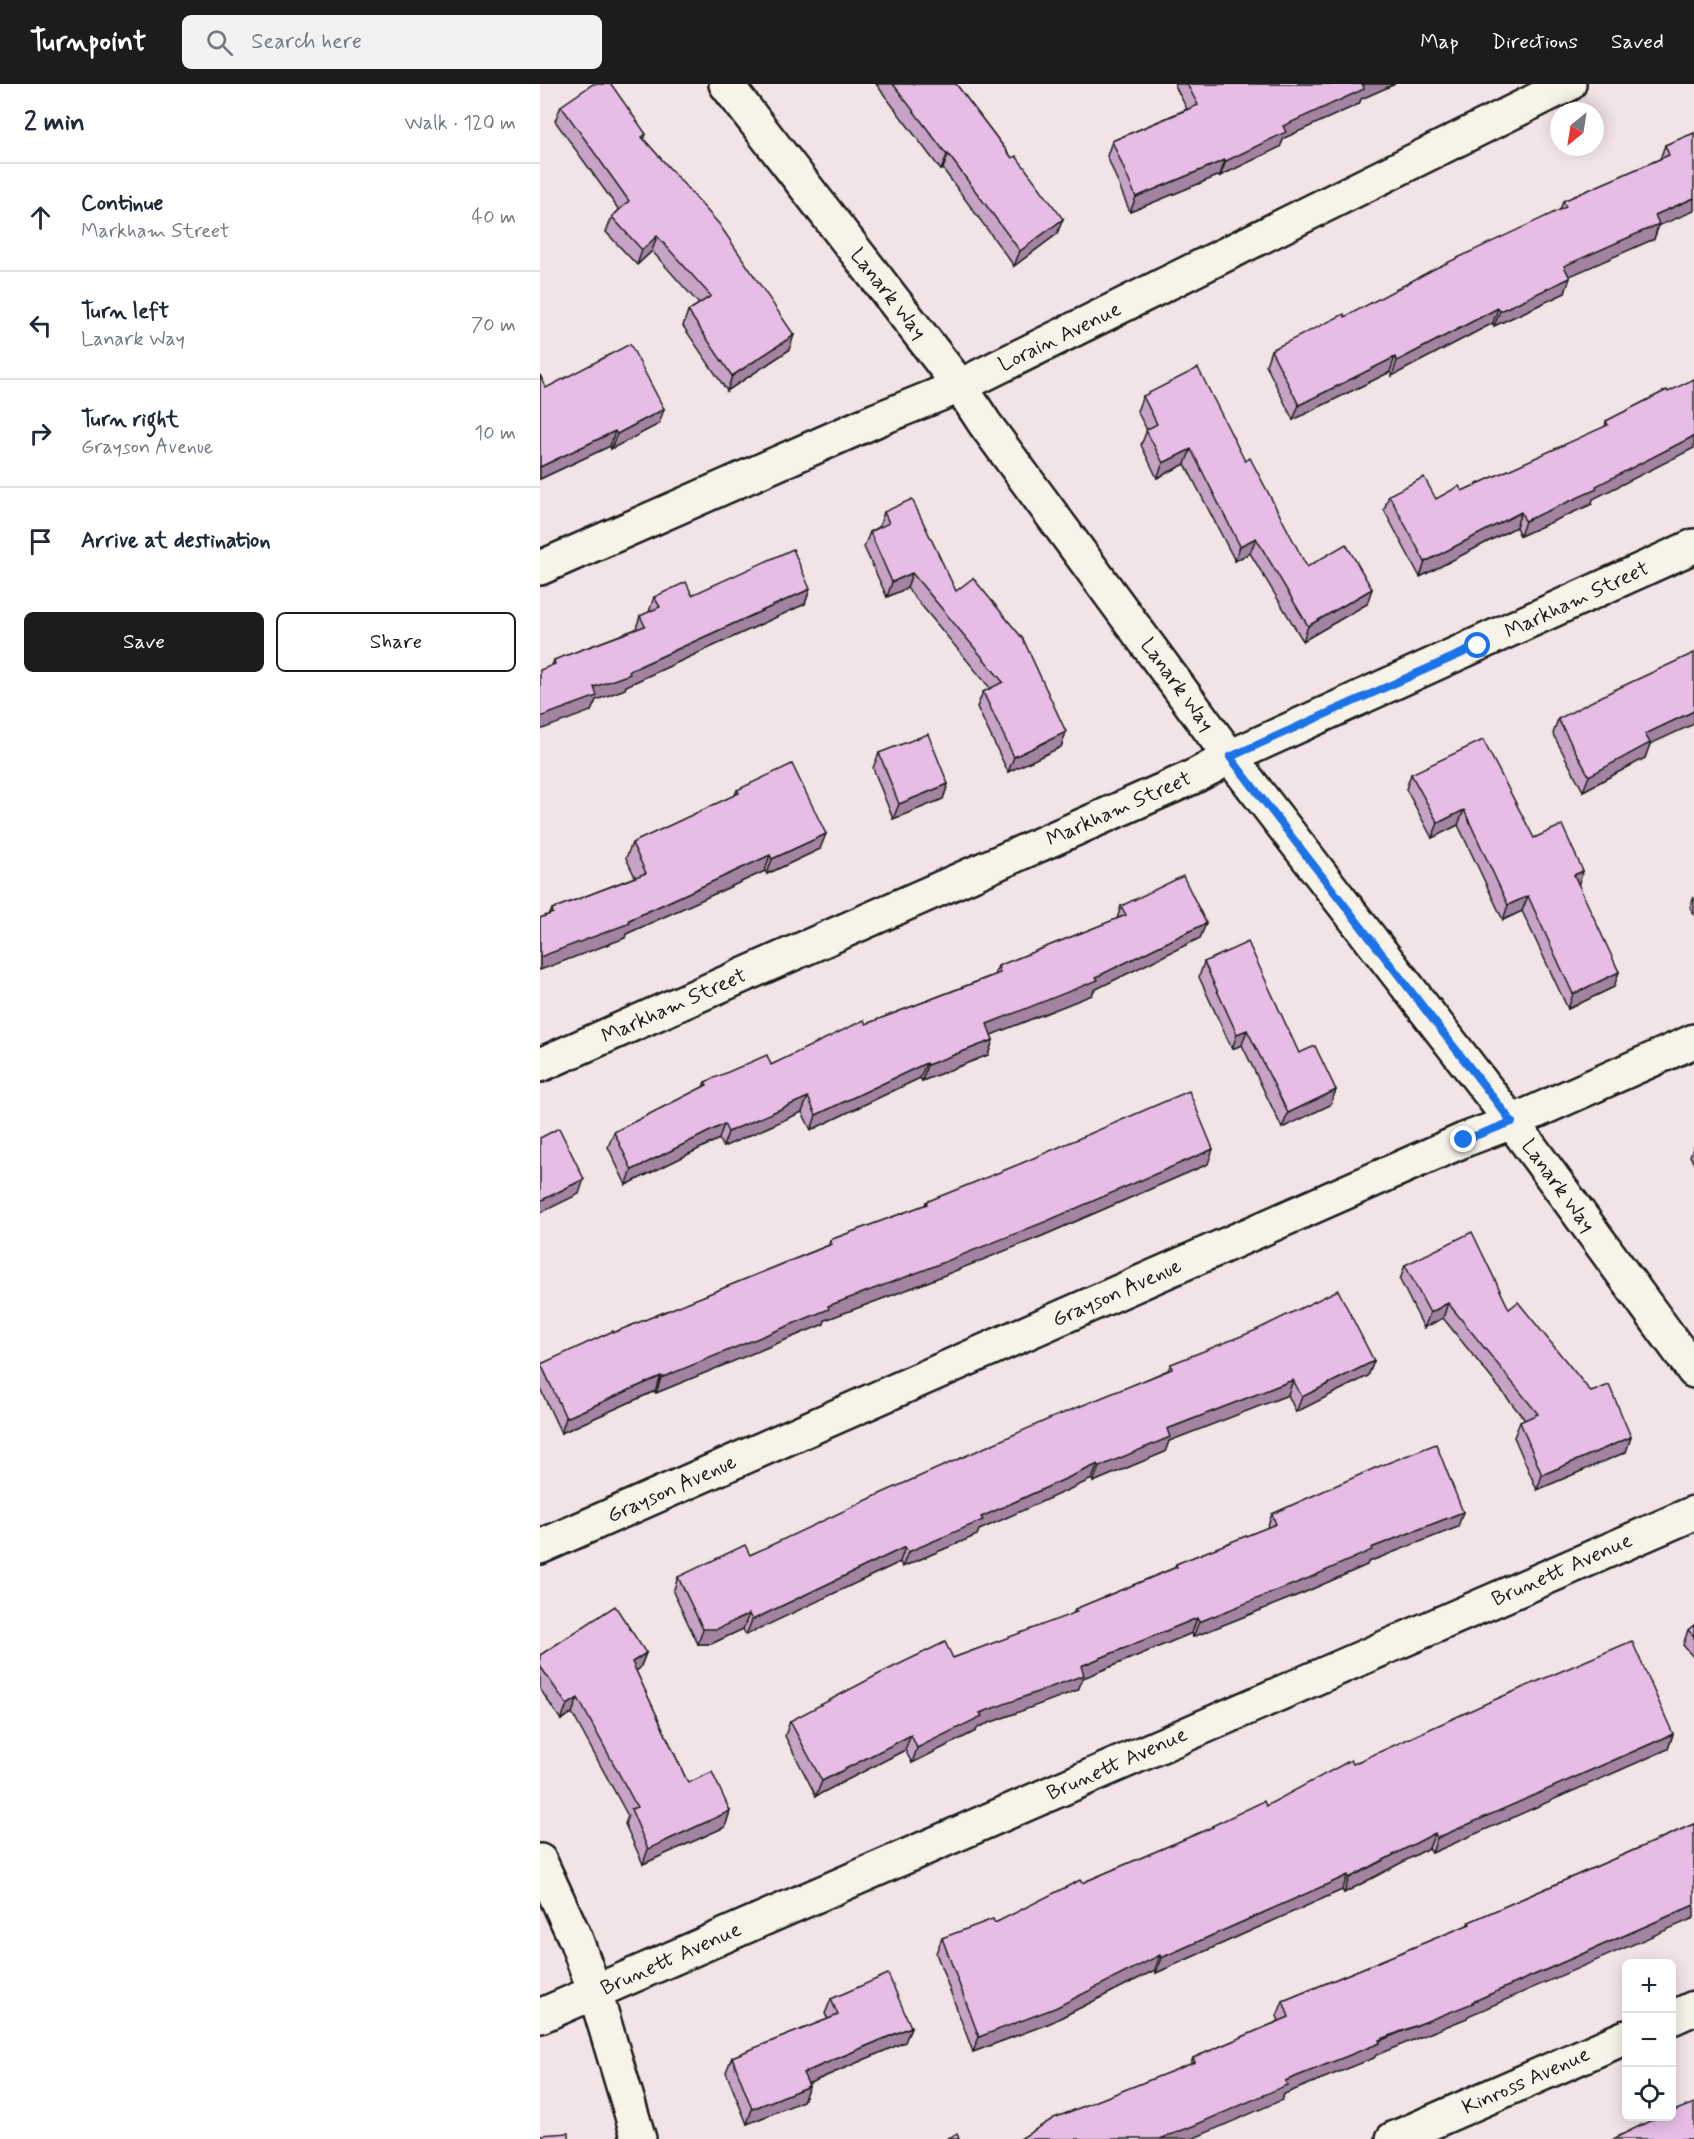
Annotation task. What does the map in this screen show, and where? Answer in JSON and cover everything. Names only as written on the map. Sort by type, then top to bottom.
[{"type":"street","name":"Lanark Way","points":[[726,84],[960,386],[985,424],[1230,757],[1512,1122],[1694,1371]]},
{"type":"street","name":"Lorain Avenue","points":[[540,568],[876,420],[960,386],[1569,84]]},
{"type":"street","name":"Markham Street","points":[[540,1065],[1195,776],[1230,757],[1694,546]]},
{"type":"street","name":"Grayson Avenue","points":[[540,1547],[1694,1041]]},
{"type":"street","name":"Brunett Avenue","points":[[540,2016],[1694,1513]]},
{"type":"street","points":[[540,1861],[576,1940],[595,1992],[639,2139]]},
{"type":"street","points":[[1676,2016],[1694,2008]]},
{"type":"street","name":"Kinross Avenue","points":[[1393,2139],[1622,2039]]},
{"type":"building","points":[[593,84],[611,84],[646,134],[642,137],[719,224],[794,335],[732,376],[688,311],[711,296],[657,236],[642,250],[612,217],[629,201],[561,106]]},
{"type":"building","points":[[893,84],[956,84],[1012,158],[1016,156],[1063,219],[1020,251]]},
{"type":"building","points":[[1187,84],[1365,84],[1364,89],[1283,126],[1286,132],[1226,161],[1136,197],[1112,141],[1198,105]]},
{"type":"building","points":[[1694,133],[1694,198],[1655,215],[1659,224],[1564,266],[1570,278],[1500,311],[1498,308],[1397,361],[1395,357],[1299,405],[1271,350],[1344,314],[1345,317],[1434,269],[1566,207],[1563,201],[1669,155],[1665,145]]},
{"type":"building","points":[[630,344],[664,409],[617,434],[615,431],[540,467],[540,375],[546,388]]},
{"type":"building","points":[[1198,368],[1245,461],[1250,458],[1307,567],[1346,544],[1372,589],[1308,626],[1256,538],[1240,546],[1191,449],[1163,463],[1146,430],[1157,424],[1143,396]]},
{"type":"building","points":[[1694,379],[1694,436],[1596,486],[1597,489],[1525,521],[1521,512],[1425,562],[1389,495],[1424,477],[1436,499],[1459,486],[1462,491],[1608,425],[1606,421]]},
{"type":"building","points":[[912,499],[956,591],[973,578],[1023,639],[1066,732],[1014,757],[983,692],[1003,682],[912,573],[892,582],[870,532],[889,523],[884,512]]},
{"type":"building","points":[[793,549],[810,589],[629,671],[630,674],[594,687],[597,696],[540,717],[540,670],[555,664],[554,660],[645,626],[640,616],[660,607],[654,597],[686,582],[692,595]]},
{"type":"building","points":[[1694,653],[1694,711],[1645,734],[1650,743],[1589,776],[1558,719]]},
{"type":"building","points":[[928,734],[948,784],[899,804],[879,753]]},
{"type":"building","points":[[1483,740],[1534,838],[1562,825],[1583,871],[1574,875],[1619,972],[1573,994],[1528,896],[1508,905],[1464,810],[1438,823],[1411,774]]},
{"type":"building","points":[[792,764],[826,834],[772,859],[770,855],[629,920],[630,923],[540,957],[540,918],[553,913],[552,909],[646,873],[632,843],[739,793],[737,790]]},
{"type":"building","points":[[1183,876],[1206,923],[1096,977],[1098,980],[987,1024],[993,1040],[927,1065],[926,1063],[816,1115],[808,1097],[728,1132],[724,1124],[632,1170],[614,1132],[707,1085],[705,1082],[767,1055],[771,1065],[864,1020],[866,1024],[1000,973],[998,966],[1126,915],[1121,906]]},
{"type":"building","points":[[1248,942],[1299,1053],[1315,1046],[1336,1090],[1288,1113],[1247,1030],[1237,1034],[1204,962]]},
{"type":"building","points":[[1189,1091],[1213,1149],[1047,1221],[828,1306],[829,1309],[661,1378],[661,1376],[566,1418],[541,1364],[613,1331],[613,1333],[832,1244],[830,1240],[927,1204],[926,1202]]},
{"type":"building","points":[[559,1128],[584,1179],[540,1201],[540,1138]]},
{"type":"building","points":[[1472,1232],[1509,1309],[1518,1302],[1591,1392],[1609,1385],[1631,1437],[1542,1475],[1520,1422],[1538,1414],[1448,1303],[1430,1313],[1405,1265]]},
{"type":"building","points":[[1338,1290],[1374,1361],[1302,1397],[1293,1380],[1167,1429],[1170,1437],[1099,1467],[1098,1464],[981,1517],[983,1520],[908,1552],[905,1547],[752,1620],[749,1614],[717,1629],[703,1629],[678,1577],[745,1545],[750,1555],[1049,1419],[1172,1369],[1171,1364],[1254,1331]]},
{"type":"building","points":[[1436,1444],[1463,1512],[1371,1548],[1372,1550],[1309,1578],[1199,1622],[1197,1618],[1081,1666],[1084,1675],[980,1713],[982,1716],[917,1748],[911,1735],[822,1781],[790,1721],[945,1642],[953,1658],[1077,1612],[1075,1609],[1177,1567],[1176,1564],[1276,1524],[1272,1514],[1375,1468]]},
{"type":"building","points":[[615,1606],[646,1653],[632,1662],[688,1783],[712,1772],[730,1811],[648,1849],[631,1809],[637,1807],[578,1698],[567,1705],[540,1666],[540,1655]]},
{"type":"building","points":[[1694,1625],[1694,1636],[1688,1630]]},
{"type":"building","points":[[1632,1641],[1673,1734],[1437,1838],[1435,1833],[1349,1878],[1348,1875],[1161,1958],[1160,1955],[1055,2008],[979,2037],[942,1938],[993,1919],[995,1923],[1080,1880],[1082,1883],[1213,1827],[1264,1801],[1266,1806],[1351,1760],[1353,1764]]},
{"type":"building","points":[[1694,1824],[1694,1905],[1473,2003],[1379,2040],[1380,2043],[1285,2081],[1287,2085],[1160,2139],[1020,2139],[1054,2118],[1195,2062],[1193,2058],[1289,2017],[1283,2001],[1470,1924],[1469,1922]]},
{"type":"building","points":[[888,1974],[911,2027],[803,2073],[809,2086],[752,2109],[732,2057],[838,2015],[831,1999]]},
{"type":"building","points":[[1694,2103],[1694,2139],[1613,2139],[1650,2121],[1676,2121],[1676,2110]]},
{"type":"building","points":[[569,2133],[569,2139],[540,2139],[540,2135]]},
{"type":"building","points":[[957,2134],[959,2139],[946,2139]]},
{"type":"route","points":[[1464,1140],[1512,1122],[1230,757],[1478,646]]}]
